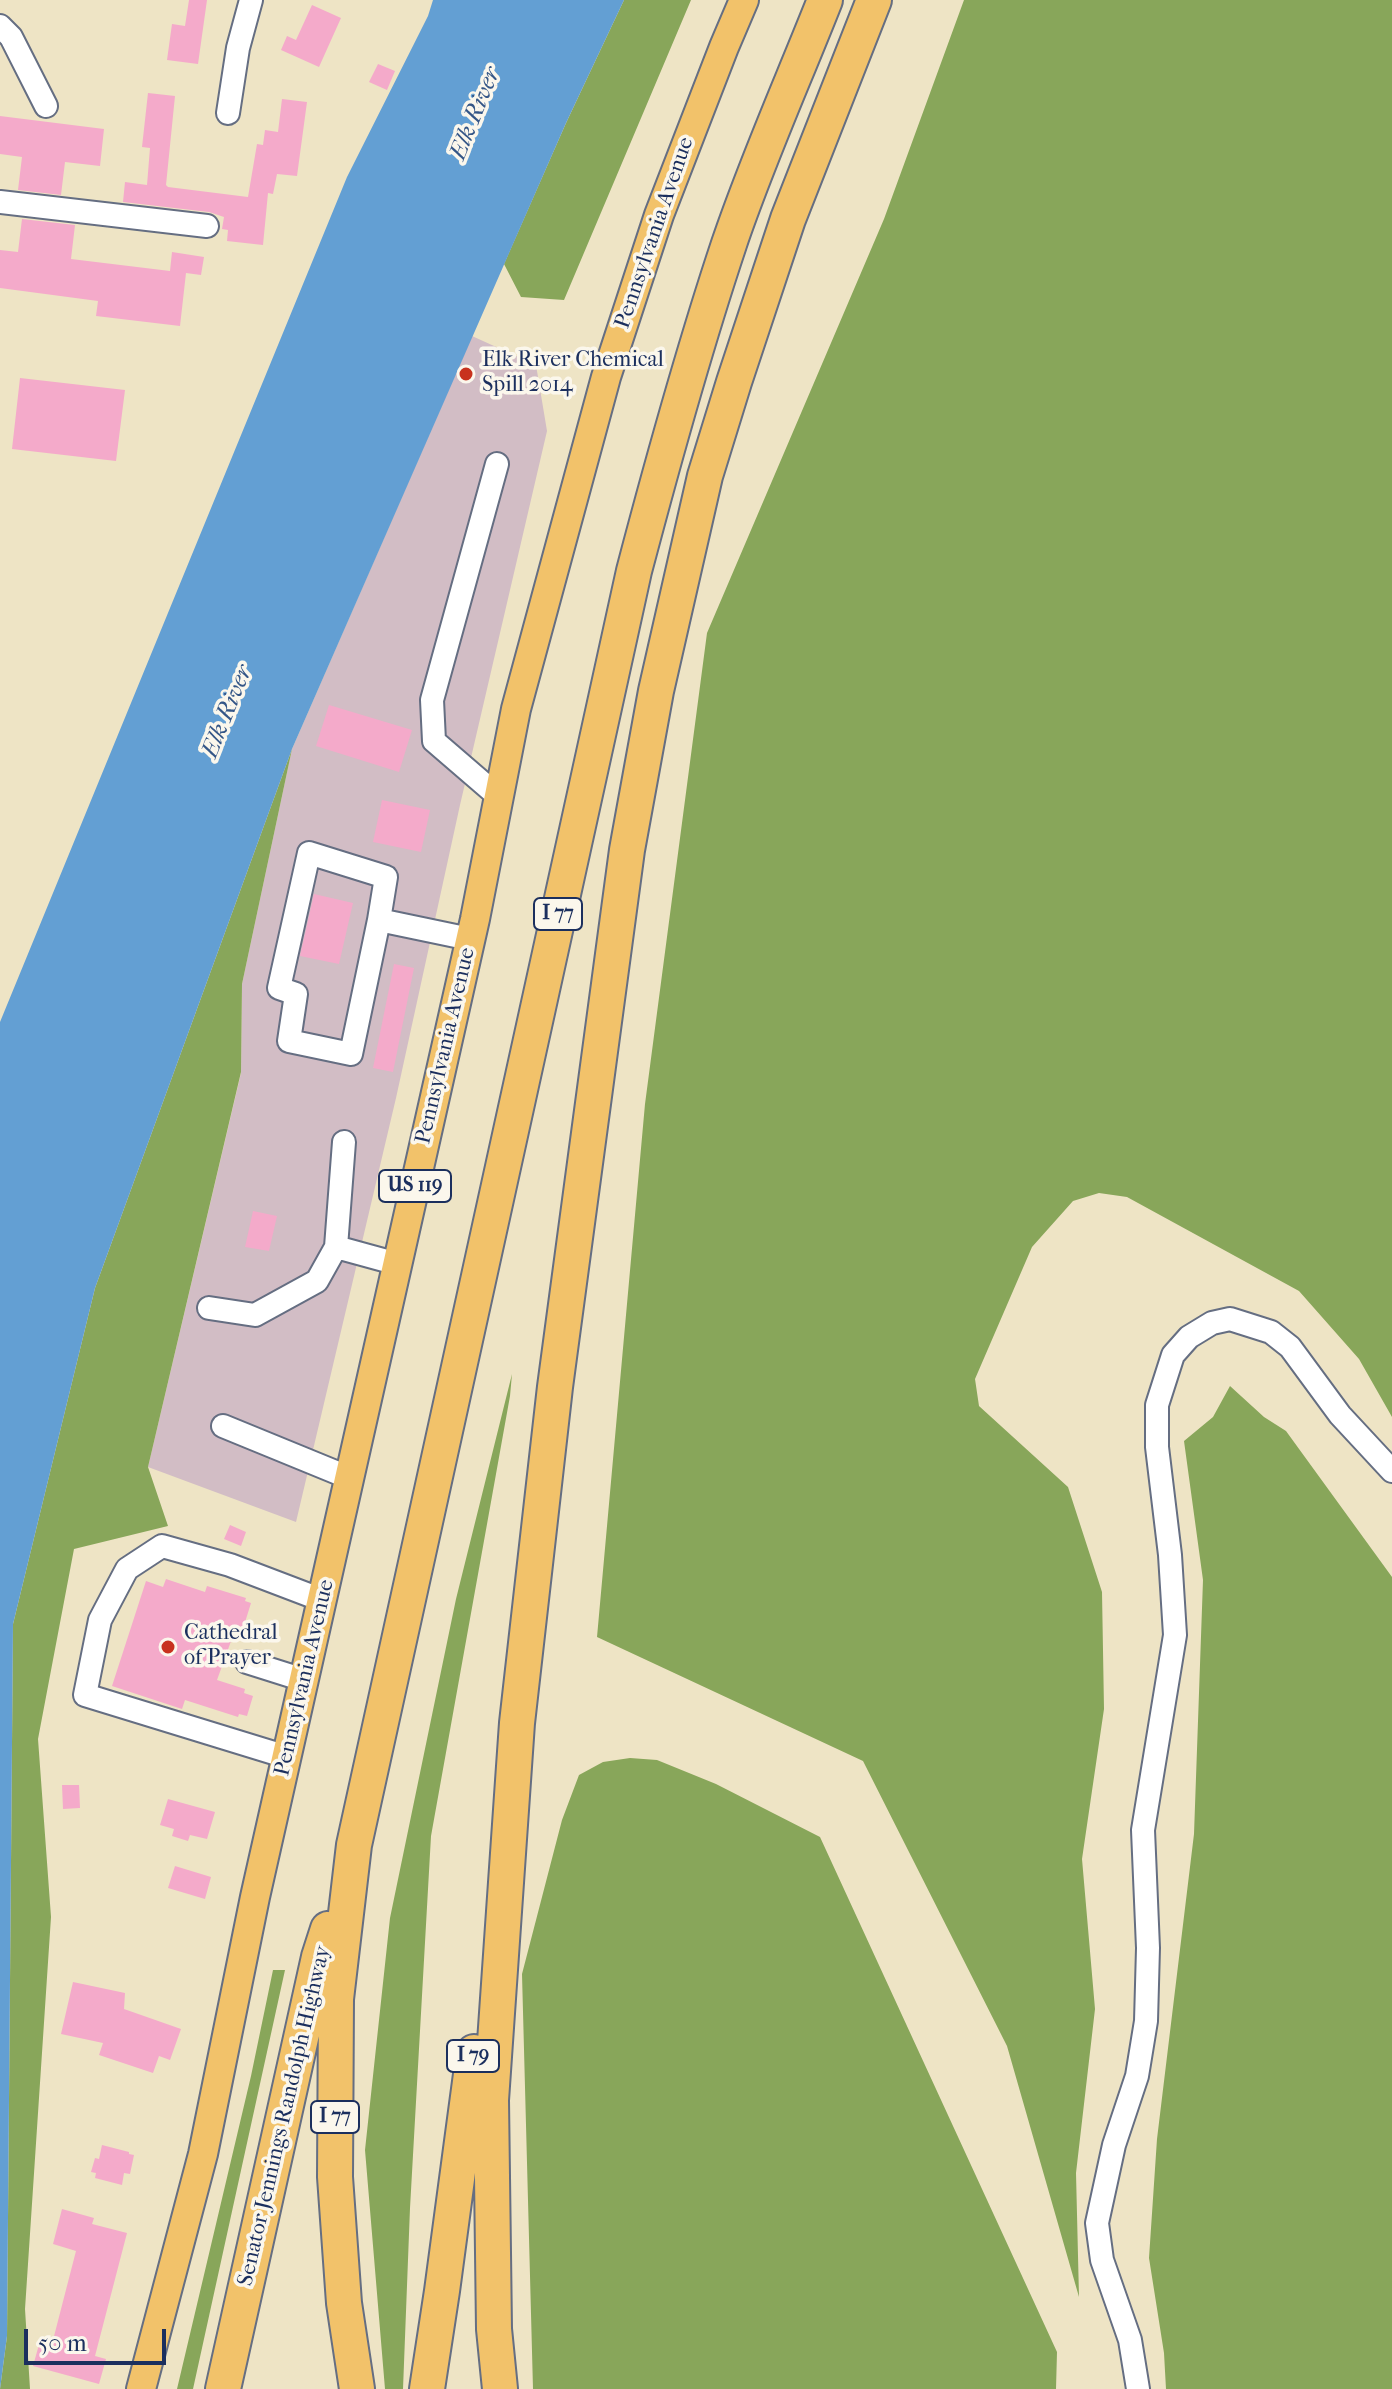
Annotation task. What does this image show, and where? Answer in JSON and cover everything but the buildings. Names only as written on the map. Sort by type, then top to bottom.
[{"type":"highway","name":"I 77","points":[[357,2389],[344,2303],[335,2177],[336,1999],[354,1845],[634,571],[682,389],[730,242],[825,0]]},
{"type":"highway","points":[[500,2389],[494,2329],[491,2100],[517,1723],[555,1387],[622,880],[656,691],[705,476],[788,219],[874,0]]},
{"type":"highway","name":"I 79","points":[[427,2389],[517,1723]]},
{"type":"highway","name":"Senator Jennings Randolph Highway","points":[[223,2389],[319,1957],[354,1845]]},
{"type":"main road","name":"Pennsylvania Avenue","points":[[141,2389],[203,2154],[255,1897],[470,939],[516,709],[606,377],[659,215],[744,0]]},
{"type":"street","points":[[228,113],[238,48],[251,0]]},
{"type":"street","points":[[0,26],[11,37],[46,106]]},
{"type":"street","points":[[0,202],[207,226]]},
{"type":"street","points":[[497,464],[432,700],[434,741],[499,797]]},
{"type":"street","points":[[309,853],[386,877],[379,920],[351,1054],[289,1041],[296,994],[279,988],[309,853]]},
{"type":"street","points":[[379,920],[470,939]]},
{"type":"street","points":[[209,1308],[255,1315],[317,1281],[336,1247],[344,1142]]},
{"type":"street","points":[[336,1247],[398,1264]]},
{"type":"street","points":[[1138,2389],[1130,2340],[1102,2260],[1097,2223],[1114,2145],[1137,2076],[1146,2021],[1148,1948],[1143,1830],[1175,1635],[1170,1555],[1157,1447],[1157,1405],[1173,1355],[1189,1337],[1212,1323],[1230,1319],[1271,1332],[1290,1347],[1340,1415],[1392,1471]]},
{"type":"street","points":[[223,1426],[350,1478]]},
{"type":"street","points":[[287,1757],[85,1695],[88,1670],[100,1620],[127,1569],[162,1546],[230,1565],[322,1600]]},
{"type":"street","points":[[247,1662],[304,1680]]},
{"type":"shaded area","points":[[472,336],[536,365],[547,431],[296,1522],[148,1467],[241,1073],[242,984],[292,749]]},
{"type":"green space","points":[[624,0],[691,0],[564,300],[521,297],[504,264]]},
{"type":"green space","points":[[964,0],[1392,0],[1392,1417],[1359,1359],[1299,1291],[1127,1197],[1099,1193],[1073,1201],[1032,1247],[975,1379],[979,1406],[1068,1487],[1102,1592],[1104,1709],[1082,1859],[1095,2009],[1076,2173],[1079,2297],[1007,2046],[863,1761],[597,1637],[645,1104],[707,633],[884,219]]},
{"type":"green space","points":[[292,749],[242,984],[241,1072],[148,1467],[168,1526],[74,1549],[38,1739],[51,1917],[25,2309],[30,2389],[0,2389],[7,2336],[13,1624],[95,1288]]},
{"type":"green space","points":[[512,1374],[431,1836],[403,2389],[385,2389],[365,2150],[390,1918],[456,1599]]},
{"type":"green space","points":[[1230,1386],[1264,1417],[1286,1431],[1392,1577],[1392,2389],[1166,2389],[1164,2353],[1149,2258],[1157,2139],[1194,1834],[1203,1580],[1184,1441],[1213,1417]]},
{"type":"green space","points":[[630,1758],[657,1760],[716,1784],[820,1837],[1057,2352],[1056,2389],[533,2389],[522,1974],[562,1820],[579,1775],[603,1762]]},
{"type":"green space","points":[[273,1970],[285,1970],[193,2389],[177,2389],[251,2076]]},
{"type":"water","name":"Elk River","points":[[433,0],[624,0],[566,123],[292,749],[95,1288],[13,1624],[7,2336],[0,2389],[0,1022],[347,177],[428,16]]},
{"type":"place","name":"Elk River Chemical Spill 2014","points":[[466,374]]},
{"type":"place","name":"Cathedral of Prayer","points":[[168,1647]]}]
